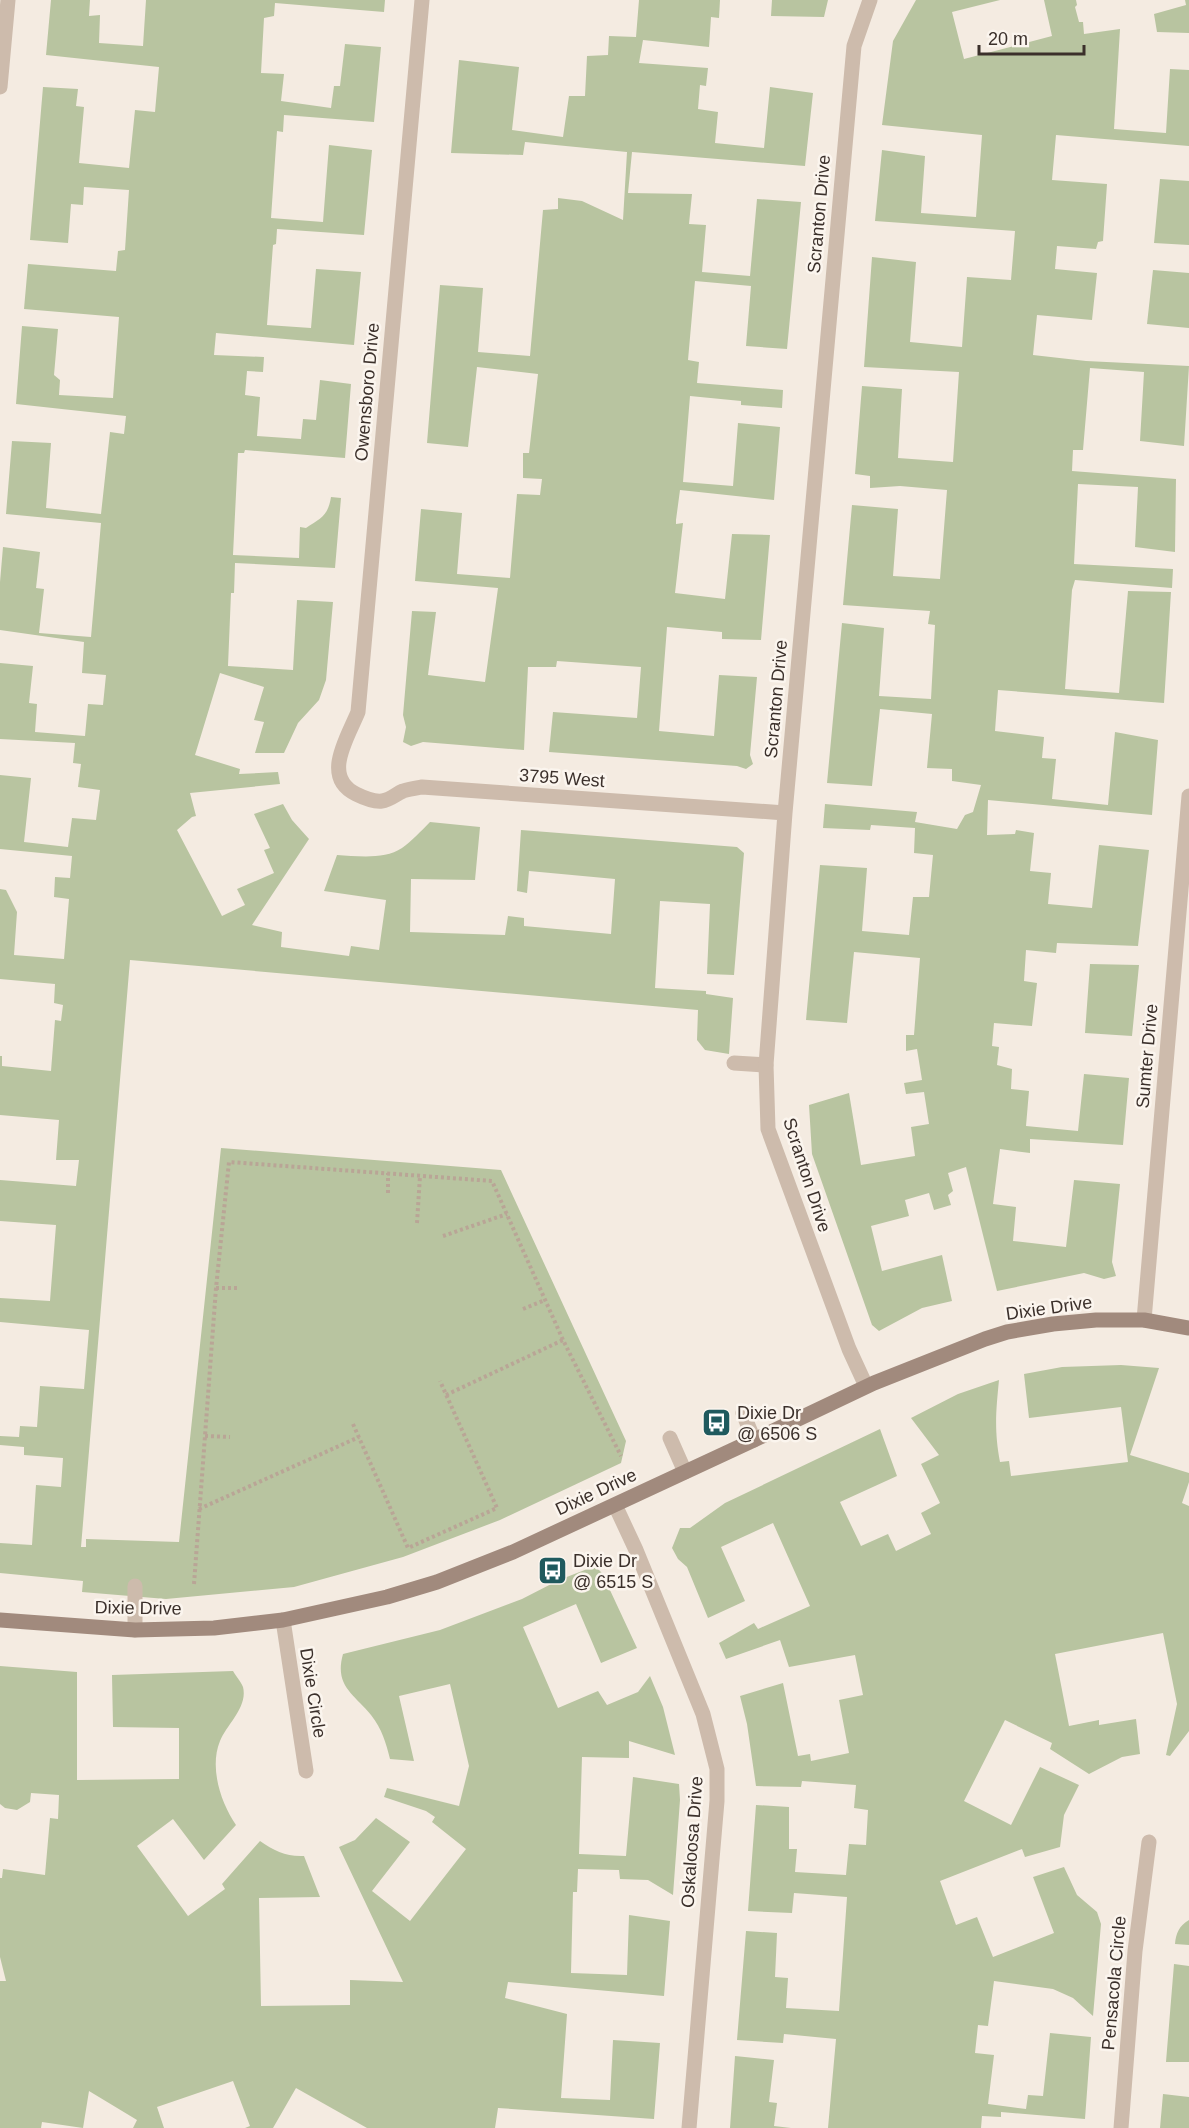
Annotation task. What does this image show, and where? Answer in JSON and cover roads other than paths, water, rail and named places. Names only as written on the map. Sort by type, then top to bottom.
[{"type":"street","name":"Owensboro Drive","points":[[343,784],[338,768],[339,755],[358,712],[422,0]]},
{"type":"street","name":"Scranton Drive","points":[[866,1386],[849,1349],[768,1129],[766,1065],[785,813],[854,46],[870,0]]},
{"type":"street","points":[[0,87],[6,1]]},
{"type":"street","name":"3795 West","points":[[343,784],[352,793],[369,800],[383,801],[403,791],[422,787],[785,813]]},
{"type":"street","name":"Sumter Drive","points":[[1144,1320],[1189,796]]},
{"type":"street","points":[[734,1063],[766,1065]]},
{"type":"street","name":"Dixie Drive","points":[[0,1620],[135,1630],[214,1628],[283,1620],[387,1597],[436,1582],[513,1552],[866,1386],[1007,1332],[1096,1320],[1144,1320],[1189,1328]]},
{"type":"street","points":[[743,1413],[754,1440]]},
{"type":"street","points":[[670,1438],[685,1472]]},
{"type":"street","name":"Oskaloosa Drive","points":[[615,1505],[703,1714],[717,1769],[717,1801],[689,2128]]},
{"type":"street","points":[[135,1586],[135,1630]]},
{"type":"street","name":"Dixie Circle","points":[[283,1620],[306,1771]]},
{"type":"street","name":"Pensacola Circle","points":[[1121,2128],[1135,1952],[1149,1842]]},
{"type":"place","name":"Dixie Dr @ 6506 S","points":[[716,1423]]},
{"type":"place","name":"Dixie Dr @ 6515 S","points":[[552,1571]]}]
